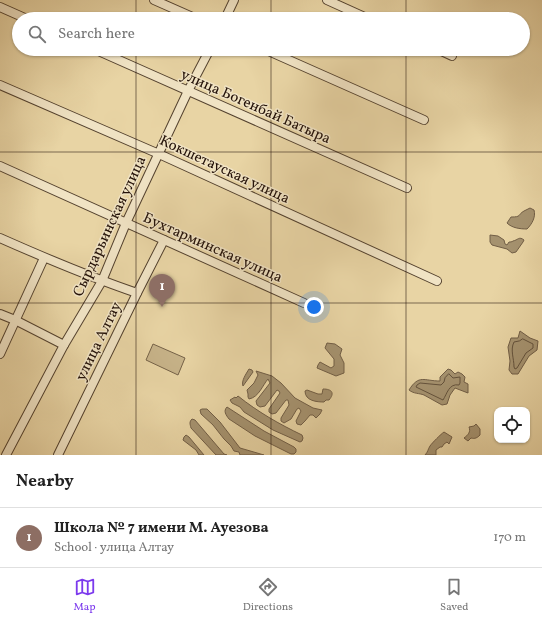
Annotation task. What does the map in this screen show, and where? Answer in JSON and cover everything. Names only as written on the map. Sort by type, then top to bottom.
[{"type":"street","points":[[154,0],[181,12]]},
{"type":"street","points":[[228,12],[234,0]]},
{"type":"street","points":[[327,0],[354,12]]},
{"type":"street","points":[[0,7],[12,12]]},
{"type":"street","name":"улица Богенбай Батыра","points":[[110,56],[406,188]]},
{"type":"street","name":"Сырдарьинская улица","points":[[6,455],[64,345],[102,281],[126,223],[188,91],[206,56]]},
{"type":"street","points":[[280,56],[424,120]]},
{"type":"street","name":"Кокшетауская улица","points":[[0,85],[159,154],[437,281]]},
{"type":"street","name":"Бухтарминская улица","points":[[0,166],[304,303]]},
{"type":"street","points":[[0,238],[44,258],[137,293]]},
{"type":"street","name":"улица Алтау","points":[[58,455],[164,240]]},
{"type":"street","points":[[0,354],[44,258]]},
{"type":"street","points":[[0,314],[64,345]]},
{"type":"shaded area","points":[[153,344],[185,358],[178,375],[146,360]]},
{"type":"water","points":[[530,208],[534,210],[534,218],[527,229],[516,228],[507,223],[511,217],[518,216]]},
{"type":"water","points":[[490,235],[498,236],[504,240],[505,244],[507,245],[509,242],[521,238],[524,240],[516,252],[512,253],[507,249],[492,245],[490,242]]},
{"type":"water","points":[[520,331],[530,338],[538,341],[537,350],[529,356],[518,374],[512,374],[509,370],[510,361],[508,347],[511,338],[518,338]]},
{"type":"water","points":[[327,343],[335,344],[342,349],[340,355],[344,363],[344,373],[336,376],[317,368],[320,362],[331,368],[334,366],[334,359],[325,348]]},
{"type":"water","points":[[249,369],[253,372],[243,386],[243,380]]},
{"type":"water","points":[[448,369],[455,374],[458,372],[465,377],[464,382],[468,384],[468,393],[455,388],[450,395],[447,404],[442,405],[424,395],[409,390],[419,380],[440,381],[440,377]]},
{"type":"water","points":[[256,371],[272,376],[295,398],[313,408],[322,410],[320,414],[316,418],[313,415],[310,415],[301,425],[297,424],[296,421],[301,411],[299,408],[291,419],[284,423],[281,421],[281,418],[289,405],[288,400],[286,400],[276,413],[272,414],[269,412],[269,409],[280,393],[277,390],[265,406],[260,407],[257,405],[256,401],[270,383],[268,379],[258,394],[249,399],[247,390],[254,383],[258,375]]},
{"type":"water","points":[[323,389],[332,392],[331,398],[324,402],[309,399],[305,391],[307,390],[322,394]]},
{"type":"water","points":[[238,396],[285,427],[302,435],[302,441],[300,442],[273,430],[244,412],[230,400]]},
{"type":"water","points":[[227,407],[264,431],[294,447],[296,452],[291,454],[255,436],[229,419],[225,412]]},
{"type":"water","points":[[207,409],[220,422],[240,448],[264,455],[240,455],[239,452],[234,451],[213,425],[201,414],[200,410]]},
{"type":"water","points":[[192,419],[195,420],[224,454],[227,455],[216,455],[191,428],[190,422]]},
{"type":"water","points":[[476,424],[480,429],[480,435],[476,438],[471,438],[468,441],[464,438],[469,433],[469,427]]},
{"type":"water","points":[[444,432],[452,437],[449,444],[447,442],[436,450],[436,455],[425,455],[429,447]]},
{"type":"water","points":[[186,435],[204,455],[199,455],[196,450],[183,440]]},
{"type":"place","name":"Школа № 7 имени М. Ауезова","points":[[162,307]]}]
